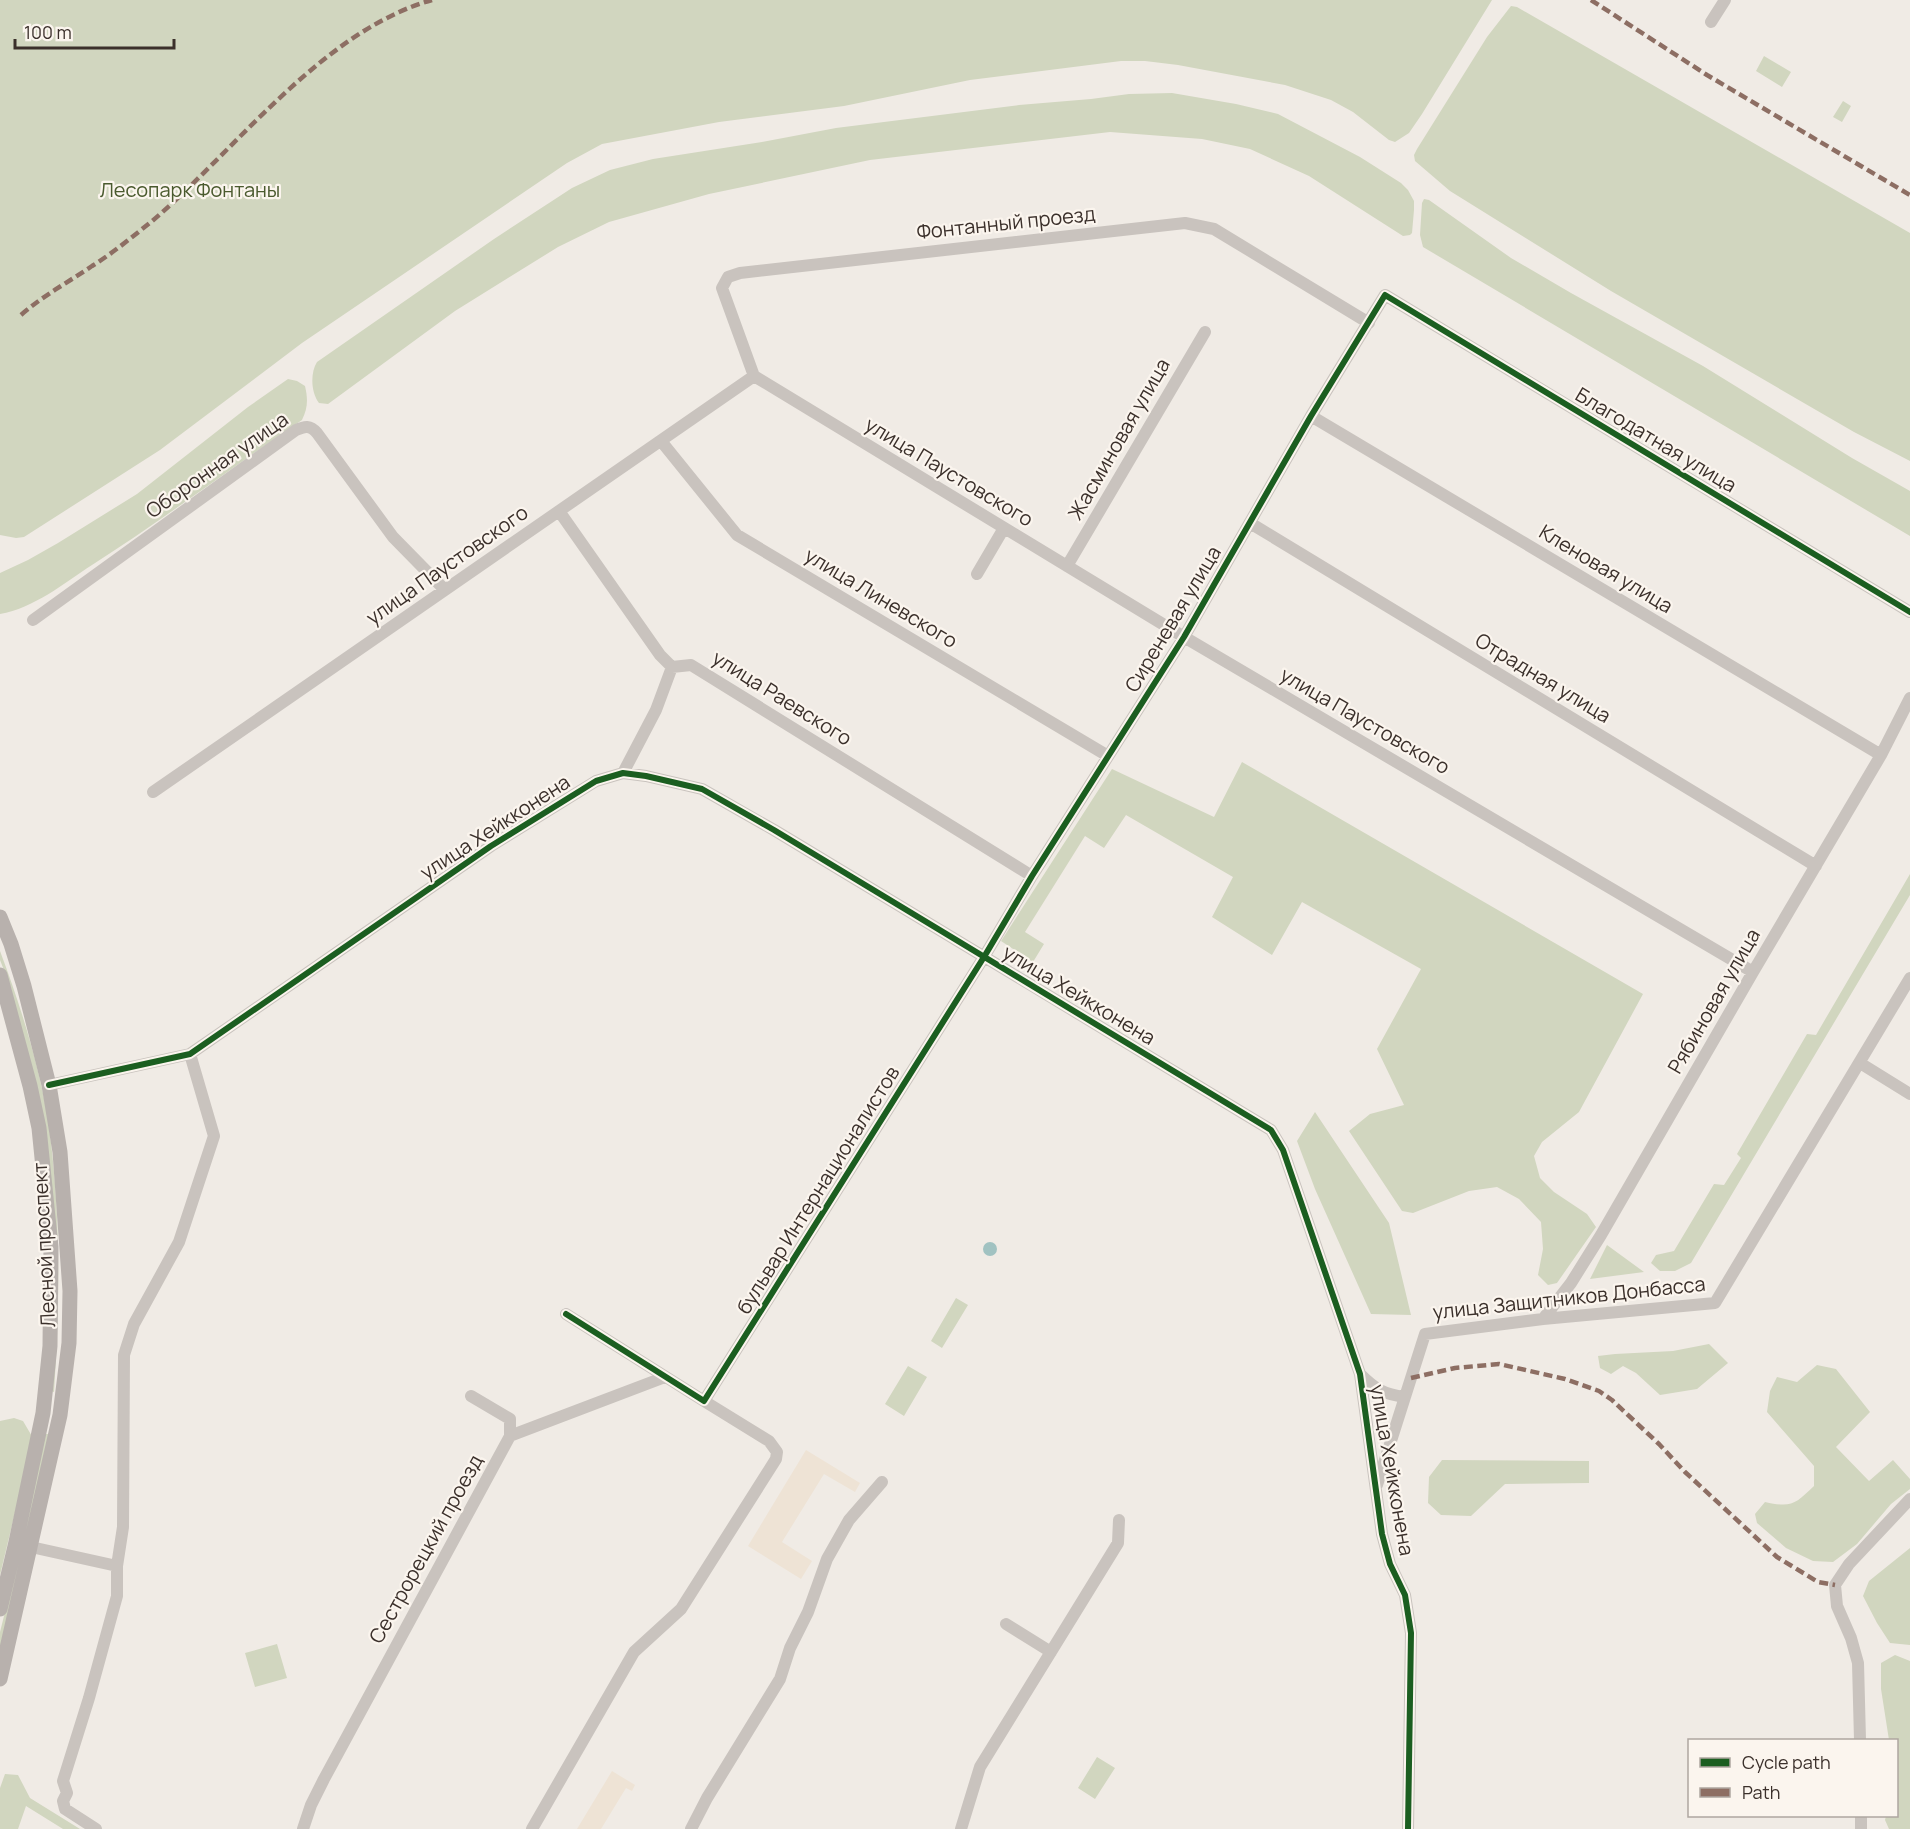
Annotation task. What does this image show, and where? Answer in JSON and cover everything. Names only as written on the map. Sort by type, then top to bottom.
[{"type":"main road","name":"Лесной проспект","points":[[0,917],[24,986],[49,1085],[60,1152],[70,1291],[69,1343],[60,1415],[0,1679]]},
{"type":"main road","name":"Лесной проспект","points":[[0,975],[39,1128],[51,1248],[50,1346],[43,1413],[0,1609]]},
{"type":"main road","points":[[43,1413],[60,1415]]},
{"type":"street","points":[[1711,22],[1725,0]]},
{"type":"street","name":"Фонтанный проезд","points":[[754,376],[722,288],[728,277],[740,273],[1185,223],[1214,229],[1368,323]]},
{"type":"street","name":"Сиреневая улица","points":[[984,957],[1032,876],[1184,637],[1311,416],[1385,296]]},
{"type":"street","name":"Благодатная улица","points":[[1385,296],[1910,612]]},
{"type":"street","name":"Жасминовая улица","points":[[1067,566],[1205,332]]},
{"type":"street","name":"улица Паустовского","points":[[153,792],[754,376],[1184,637],[1753,972]]},
{"type":"street","name":"Кленовая улица","points":[[1311,416],[1881,755]]},
{"type":"street","name":"Оборонная улица","points":[[33,620],[296,430],[305,426],[317,433],[393,537],[445,590]]},
{"type":"street","name":"улица Линевского","points":[[661,441],[737,535],[1108,756]]},
{"type":"street","points":[[559,511],[660,655],[672,667],[656,710],[622,773]]},
{"type":"street","name":"Отрадная улица","points":[[1250,523],[1816,866]]},
{"type":"street","points":[[977,574],[1004,528]]},
{"type":"street","name":"улица Раевского","points":[[672,667],[692,665],[1032,876]]},
{"type":"street","name":"Рябиновая улица","points":[[1543,1319],[1571,1283],[1601,1234],[1881,755],[1910,698]]},
{"type":"street","name":"улица Хейкконена","points":[[49,1085],[190,1054],[490,846],[596,781],[622,773],[702,789],[1270,1130],[1283,1150],[1360,1374],[1382,1534],[1390,1564],[1405,1594],[1411,1633],[1408,1829]]},
{"type":"street","name":"бульвар Интернационалистов","points":[[704,1401],[984,957]]},
{"type":"street","name":"улица Защитников Донбасса","points":[[1377,1487],[1425,1334],[1543,1319],[1715,1304],[1910,978]]},
{"type":"street","points":[[96,1829],[65,1809],[63,1801],[67,1793],[63,1781],[117,1596],[117,1566],[123,1527],[124,1355],[134,1324],[179,1242],[214,1136],[190,1054]]},
{"type":"street","points":[[1860,1063],[1910,1094]]},
{"type":"street","points":[[532,1829],[634,1652],[681,1609],[776,1459],[777,1452],[770,1441],[566,1314]]},
{"type":"street","points":[[1360,1374],[1376,1389],[1405,1397]]},
{"type":"street","points":[[471,1395],[510,1419],[510,1436],[665,1377]]},
{"type":"street","name":"Сестрорецкий проезд","points":[[303,1829],[311,1805],[324,1779],[510,1436]]},
{"type":"street","points":[[691,1829],[707,1798],[780,1679],[790,1648],[808,1612],[827,1558],[849,1520],[882,1482]]},
{"type":"street","points":[[1860,1739],[1858,1663],[1838,1606],[1835,1585],[1849,1564],[1910,1499]]},
{"type":"street","points":[[962,1829],[980,1767],[1118,1544],[1119,1520]]},
{"type":"street","points":[[31,1548],[117,1566]]},
{"type":"street","points":[[1005,1624],[1051,1652]]},
{"type":"green space","name":"Лесопарк Фонтаны","points":[[0,0],[1492,0],[1422,114],[1409,133],[1395,142],[1389,140],[1353,112],[1331,100],[1285,85],[1178,65],[1121,61],[970,80],[844,106],[719,122],[602,144],[567,163],[302,343],[160,450],[24,537],[16,538],[0,535]]},
{"type":"green space","points":[[1511,6],[1517,7],[1910,233],[1910,461],[1854,432],[1611,291],[1450,191],[1415,161],[1414,155],[1417,149],[1487,37]]},
{"type":"green space","points":[[1764,56],[1791,72],[1782,87],[1756,71]]},
{"type":"green space","points":[[1172,93],[1278,114],[1360,157],[1401,183],[1408,190],[1414,201],[1412,233],[1403,236],[1309,176],[1250,149],[1202,139],[1110,132],[870,160],[709,194],[609,222],[558,247],[455,311],[328,404],[319,403],[314,394],[312,377],[317,362],[494,239],[572,188],[610,170],[653,159],[836,128],[1019,105],[1129,94]]},
{"type":"green space","points":[[1843,101],[1851,106],[1842,122],[1833,117]]},
{"type":"green space","points":[[1424,199],[1429,200],[1511,258],[1703,366],[1910,491],[1910,536],[1423,247],[1420,235]]},
{"type":"green space","points":[[288,379],[305,386],[307,403],[302,420],[59,587],[36,601],[0,614],[0,573],[58,543],[137,494],[248,407]]},
{"type":"green space","points":[[1242,762],[1643,994],[1579,1112],[1542,1142],[1534,1156],[1540,1178],[1554,1192],[1587,1214],[1596,1227],[1557,1283],[1548,1285],[1538,1275],[1543,1249],[1541,1222],[1519,1199],[1497,1187],[1469,1191],[1413,1213],[1402,1211],[1349,1131],[1370,1114],[1404,1105],[1377,1049],[1421,969],[1302,902],[1272,955],[1212,917],[1233,877],[1126,815],[1104,848],[1085,836],[1025,932],[1044,944],[1033,962],[1001,941],[1112,769],[1214,817]]},
{"type":"green space","points":[[1910,874],[1910,895],[1691,1263],[1675,1271],[1660,1271],[1651,1263],[1656,1255],[1674,1251],[1714,1184],[1724,1185],[1741,1158],[1737,1154],[1807,1034],[1816,1035]]},
{"type":"green space","points":[[0,951],[29,1038],[41,1083],[49,1127],[56,1193],[58,1259],[54,1392],[51,1391],[54,1224],[11,988],[0,960]]},
{"type":"green space","points":[[1315,1112],[1389,1223],[1411,1315],[1371,1314],[1315,1189],[1297,1141]]},
{"type":"green space","points":[[1607,1245],[1644,1272],[1590,1279]]},
{"type":"green space","points":[[956,1298],[968,1305],[942,1348],[931,1341]]},
{"type":"green space","points":[[1709,1344],[1728,1363],[1697,1389],[1660,1395],[1636,1373],[1623,1366],[1611,1374],[1600,1368],[1598,1356],[1673,1351]]},
{"type":"green space","points":[[1817,1365],[1836,1369],[1870,1412],[1836,1447],[1869,1481],[1893,1460],[1910,1479],[1910,1489],[1891,1504],[1857,1544],[1833,1562],[1813,1561],[1786,1548],[1757,1523],[1755,1514],[1765,1502],[1781,1505],[1793,1503],[1814,1486],[1814,1466],[1767,1412],[1770,1391],[1777,1377],[1797,1382]]},
{"type":"green space","points":[[908,1366],[927,1377],[904,1416],[885,1404]]},
{"type":"green space","points":[[14,1418],[23,1421],[33,1438],[0,1575],[0,1421]]},
{"type":"green space","points":[[44,1434],[49,1434],[0,1650],[0,1632],[24,1536]]},
{"type":"green space","points":[[1442,1460],[1589,1461],[1589,1483],[1505,1484],[1471,1516],[1441,1515],[1428,1503],[1429,1477]]},
{"type":"green space","points":[[1910,1548],[1910,1645],[1890,1643],[1863,1596],[1869,1581]]},
{"type":"green space","points":[[277,1644],[287,1678],[255,1687],[245,1653]]},
{"type":"green space","points":[[1895,1655],[1910,1661],[1910,1829],[1889,1829],[1885,1820],[1886,1817],[1898,1817],[1898,1739],[1889,1739],[1881,1689],[1881,1663]]},
{"type":"green space","points":[[1097,1757],[1115,1768],[1095,1799],[1078,1788]]},
{"type":"green space","points":[[5,1774],[18,1775],[30,1798],[80,1829],[63,1829],[26,1806],[18,1829],[0,1829],[0,1788]]},
{"type":"shaded area","points":[[806,1450],[860,1483],[855,1492],[824,1474],[782,1542],[812,1561],[801,1579],[748,1546]]},
{"type":"shaded area","points":[[612,1771],[635,1785],[632,1791],[626,1788],[601,1829],[577,1829]]},
{"type":"water","points":[[987,1242],[993,1242],[997,1249],[993,1256],[987,1256],[983,1252],[983,1246]]},
{"type":"marked path","points":[[21,315],[107,256],[151,222],[317,65],[354,38],[392,15],[432,0]]},
{"type":"marked path","points":[[1591,0],[1707,75],[1910,195]]},
{"type":"marked path","points":[[1411,1378],[1455,1368],[1499,1364],[1565,1379],[1599,1391],[1612,1400],[1685,1472],[1777,1557],[1818,1582],[1835,1585]]},
{"type":"cycle path","points":[[566,1314],[704,1401],[1184,637],[1311,416],[1385,295],[1910,612]]},
{"type":"cycle path","points":[[49,1085],[190,1054],[491,846],[596,781],[623,773],[702,789],[774,830],[1271,1130],[1283,1150],[1360,1374],[1382,1534],[1390,1564],[1405,1595],[1411,1633],[1408,1829]]}]
